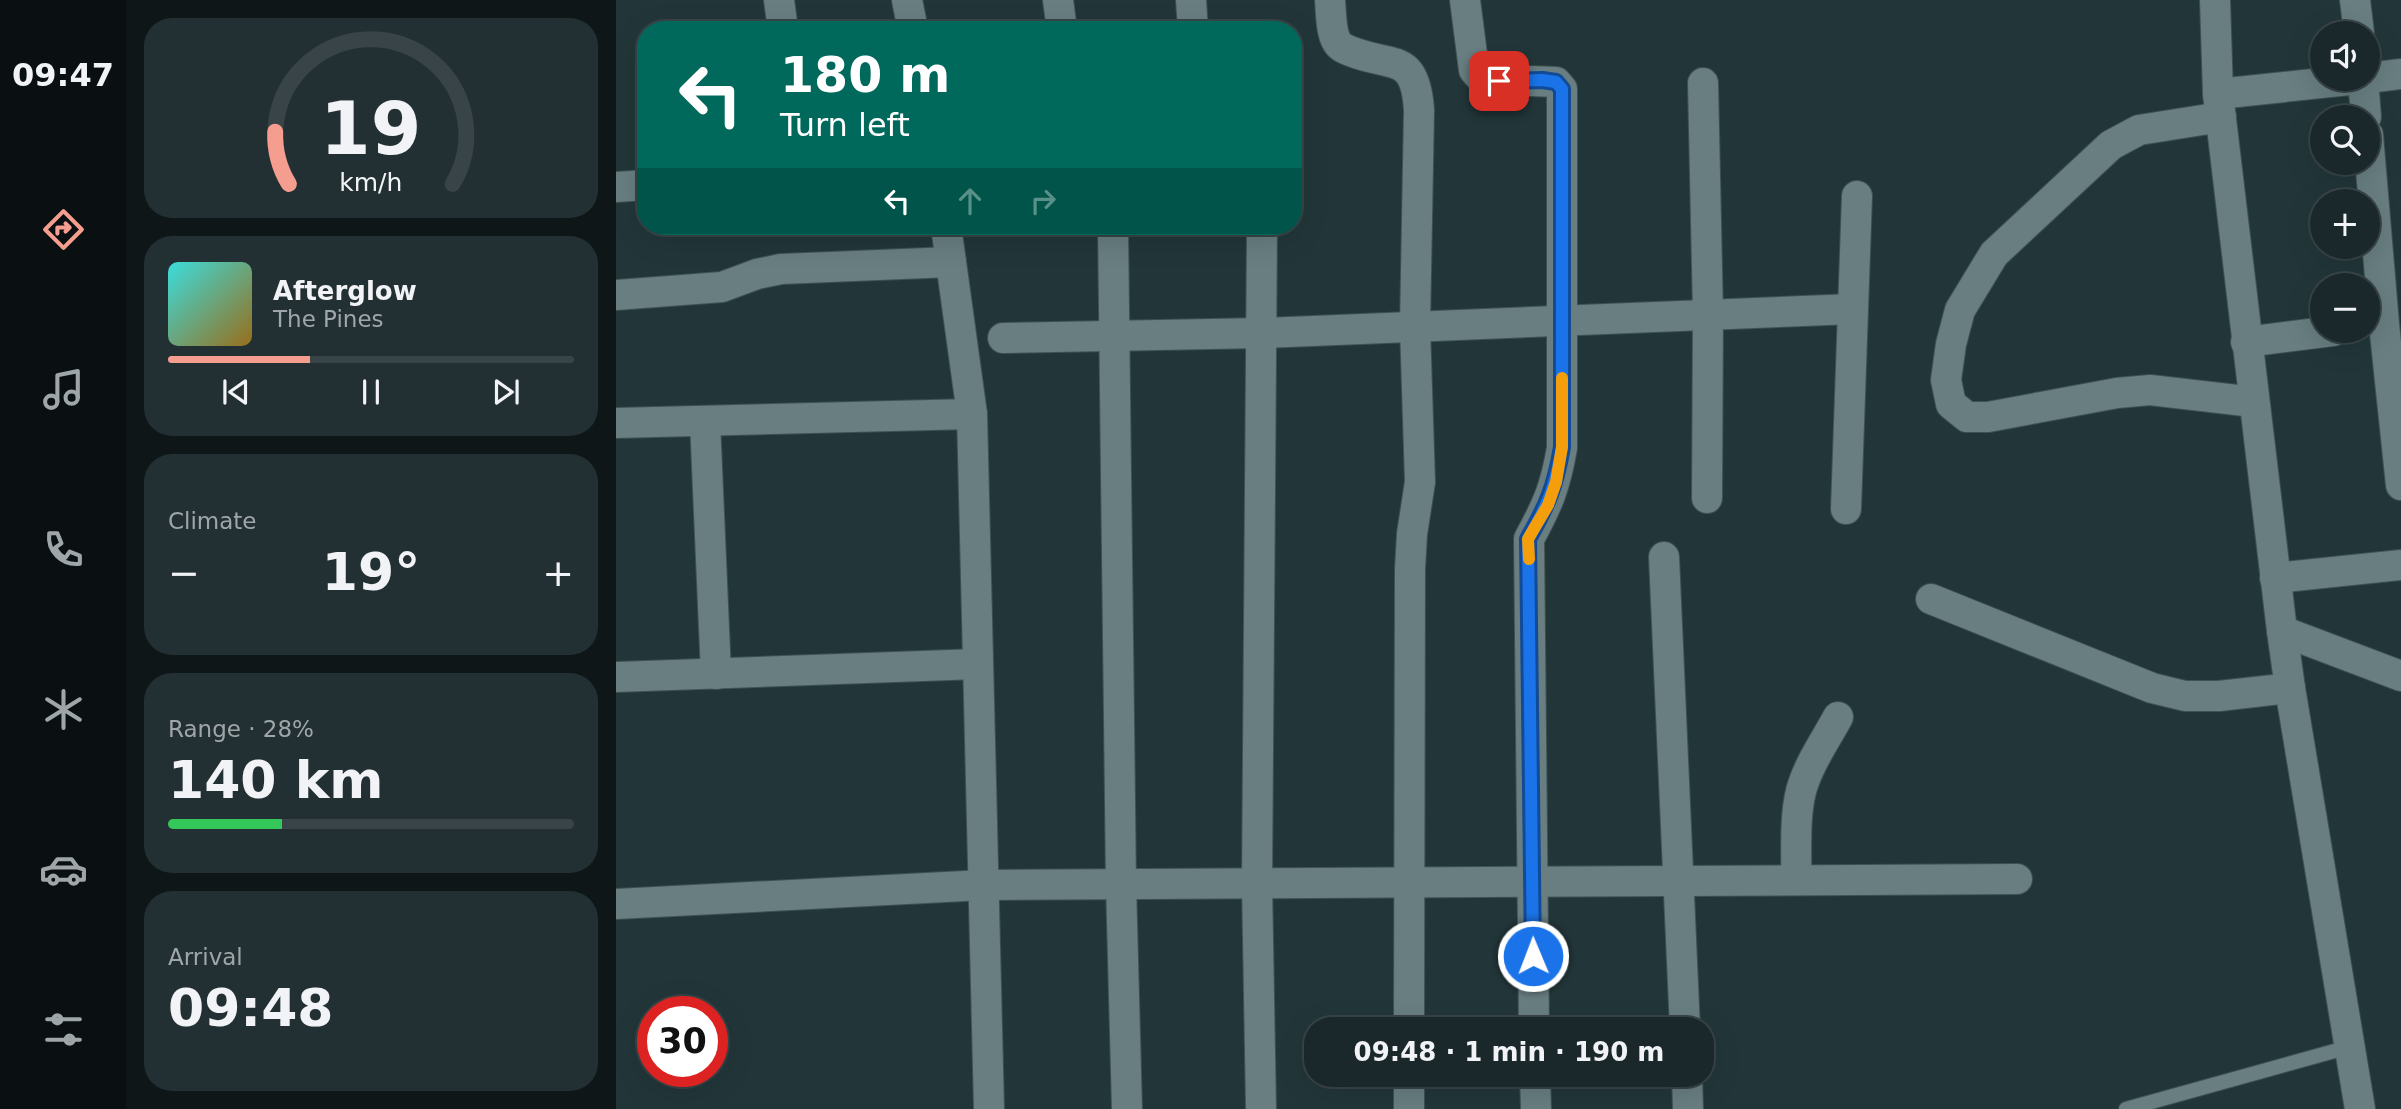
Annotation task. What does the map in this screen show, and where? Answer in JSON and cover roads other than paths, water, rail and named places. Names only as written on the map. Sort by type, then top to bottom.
[{"type":"street","points":[[779,0],[782,21]]},
{"type":"street","points":[[907,0],[911,21]]},
{"type":"street","points":[[1058,0],[1061,21]]},
{"type":"street","points":[[1191,0],[1192,21]]},
{"type":"street","points":[[1329,0],[1336,41],[1344,49],[1359,55],[1396,62],[1412,75],[1418,95],[1415,327],[1420,482],[1410,569],[1409,1017]]},
{"type":"street","points":[[1465,0],[1474,70],[1482,79],[1549,80],[1556,82],[1562,89],[1560,459],[1548,505],[1528,539],[1534,1017]]},
{"type":"street","points":[[2215,0],[2219,106],[2282,631],[2360,1109]]},
{"type":"street","points":[[2355,0],[2357,21]]},
{"type":"street","points":[[2380,76],[2401,74]]},
{"type":"street","points":[[1703,83],[1707,498]]},
{"type":"street","points":[[2254,402],[2150,390],[2117,393],[1988,417],[1967,417],[1951,404],[1946,380],[1960,310],[1994,254],[2111,145],[2138,130],[2219,106],[2310,88]]},
{"type":"street","points":[[2371,175],[2401,485]]},
{"type":"street","points":[[616,187],[637,186]]},
{"type":"street","points":[[1846,509],[1857,196]]},
{"type":"street","points":[[947,235],[972,414],[989,1109]]},
{"type":"street","points":[[1113,235],[1121,884],[1127,1109]]},
{"type":"street","points":[[1261,1109],[1257,883],[1262,235]]},
{"type":"street","points":[[616,295],[722,287],[757,274],[781,269],[951,262]]},
{"type":"street","points":[[1003,338],[1262,333],[1853,309]]},
{"type":"street","points":[[2246,342],[2310,334]]},
{"type":"street","points":[[616,423],[972,414]]},
{"type":"street","points":[[705,421],[716,674]]},
{"type":"street","points":[[1664,556],[1685,1017]]},
{"type":"street","points":[[2276,578],[2401,565]]},
{"type":"street","points":[[1931,599],[2152,688],[2185,696],[2219,696],[2290,688]]},
{"type":"street","points":[[2282,631],[2401,676]]},
{"type":"street","points":[[616,677],[978,664]]},
{"type":"street","points":[[1796,880],[1797,817],[1801,792],[1808,771],[1838,717]]},
{"type":"street","points":[[616,904],[984,885],[2017,879]]},
{"type":"street","points":[[1409,1087],[1409,1109]]},
{"type":"street","points":[[1535,1087],[1536,1109]]},
{"type":"street","points":[[1687,1087],[1688,1109]]},
{"type":"lane","points":[[2126,1109],[2350,1047]]}]
